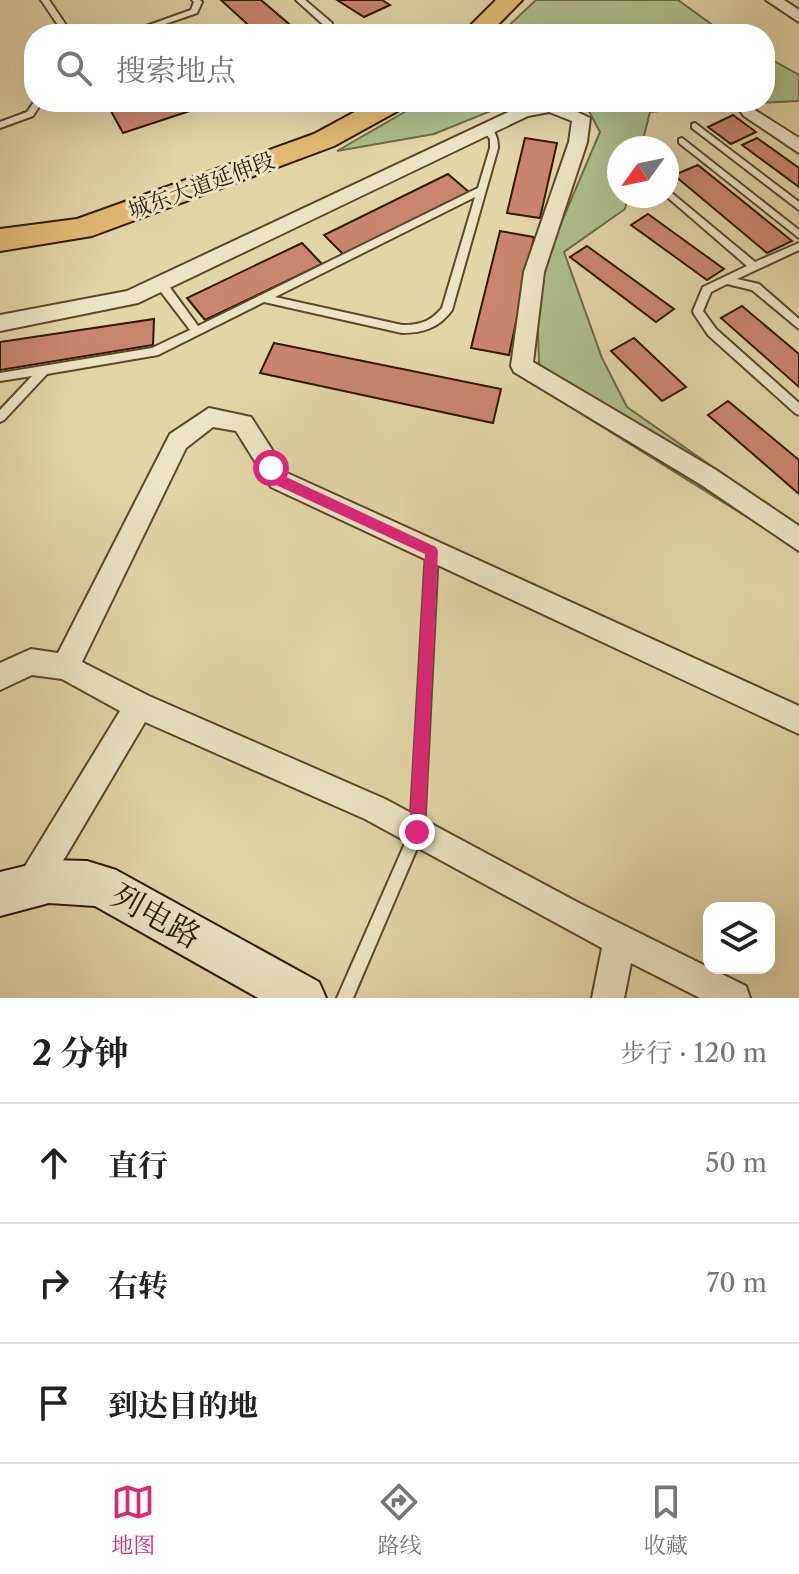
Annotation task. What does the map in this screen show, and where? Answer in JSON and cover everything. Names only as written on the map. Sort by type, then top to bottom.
[{"type":"main road","points":[[471,24],[496,0]]},
{"type":"main road","points":[[485,24],[510,0]]},
{"type":"main road","name":"城东大道延伸段","points":[[0,233],[76,220],[307,136],[352,112]]},
{"type":"main road","name":"城东大道延伸段","points":[[0,240],[81,229],[324,140],[375,112]]},
{"type":"street","points":[[774,0],[799,17]]},
{"type":"street","points":[[0,323],[101,306],[162,285],[523,112]]},
{"type":"street","points":[[566,112],[581,118],[578,142],[534,272],[522,366],[708,477],[799,540]]},
{"type":"street","points":[[750,112],[799,147]]},
{"type":"street","points":[[65,667],[178,441],[209,417],[243,423],[261,447],[279,480],[799,720]]},
{"type":"street","points":[[0,677],[31,662],[65,667],[139,706],[375,809],[734,998]]},
{"type":"street","points":[[16,888],[139,706]]},
{"type":"street","name":"列电路","points":[[16,888],[70,880],[101,885],[303,998]]},
{"type":"street","points":[[608,998],[620,940]]},
{"type":"lane","points":[[45,0],[61,24]]},
{"type":"lane","points":[[157,24],[194,11],[196,0]]},
{"type":"lane","points":[[300,0],[328,24]]},
{"type":"lane","points":[[0,125],[31,112]]},
{"type":"lane","points":[[695,126],[799,207]]},
{"type":"lane","points":[[267,299],[402,329],[424,329],[437,322],[447,310],[494,148],[494,139],[487,130]]},
{"type":"lane","points":[[682,141],[799,235]]},
{"type":"lane","points":[[0,377],[154,352],[267,299],[482,190]]},
{"type":"lane","points":[[679,202],[754,267]]},
{"type":"lane","points":[[799,246],[707,290],[698,311],[712,332],[799,410]]},
{"type":"lane","points":[[726,280],[755,287],[799,325]]},
{"type":"lane","points":[[162,285],[197,332]]},
{"type":"lane","points":[[0,417],[44,370]]},
{"type":"lane","points":[[345,998],[417,832],[432,551]]},
{"type":"green space","points":[[536,0],[678,0],[711,24],[511,24]]},
{"type":"green space","points":[[775,62],[799,75],[799,101],[775,102]]},
{"type":"green space","points":[[405,112],[488,112],[434,134],[337,151]]},
{"type":"green space","points":[[589,112],[650,112],[644,136],[607,136],[607,208],[625,209],[564,252],[602,358],[627,407],[766,504],[747,517],[540,388],[536,282],[600,132]]},
{"type":"building","points":[[221,0],[261,0],[289,24],[247,24]]},
{"type":"building","points":[[337,0],[382,0],[390,5],[364,17]]},
{"type":"building","points":[[111,112],[187,112],[123,133]]},
{"type":"building","points":[[733,115],[756,132],[731,144],[708,127]]},
{"type":"building","points":[[525,138],[557,143],[540,218],[507,213]]},
{"type":"building","points":[[757,138],[799,168],[799,187],[742,145]]},
{"type":"building","points":[[698,165],[792,241],[767,253],[679,179],[679,173]]},
{"type":"building","points":[[448,174],[469,192],[344,255],[324,235]]},
{"type":"building","points":[[648,214],[724,269],[707,280],[631,225]]},
{"type":"building","points":[[500,231],[534,237],[509,355],[471,348]]},
{"type":"building","points":[[302,243],[322,264],[205,320],[187,298]]},
{"type":"building","points":[[587,246],[674,309],[656,322],[570,257]]},
{"type":"building","points":[[742,306],[799,354],[799,387],[721,318]]},
{"type":"building","points":[[154,319],[153,345],[0,370],[0,342]]},
{"type":"building","points":[[634,338],[686,387],[662,401],[611,351]]},
{"type":"building","points":[[274,343],[501,389],[493,423],[260,373]]},
{"type":"building","points":[[728,401],[799,460],[799,494],[708,415]]},
{"type":"route","points":[[271,468],[279,480],[432,551],[417,832]]}]
